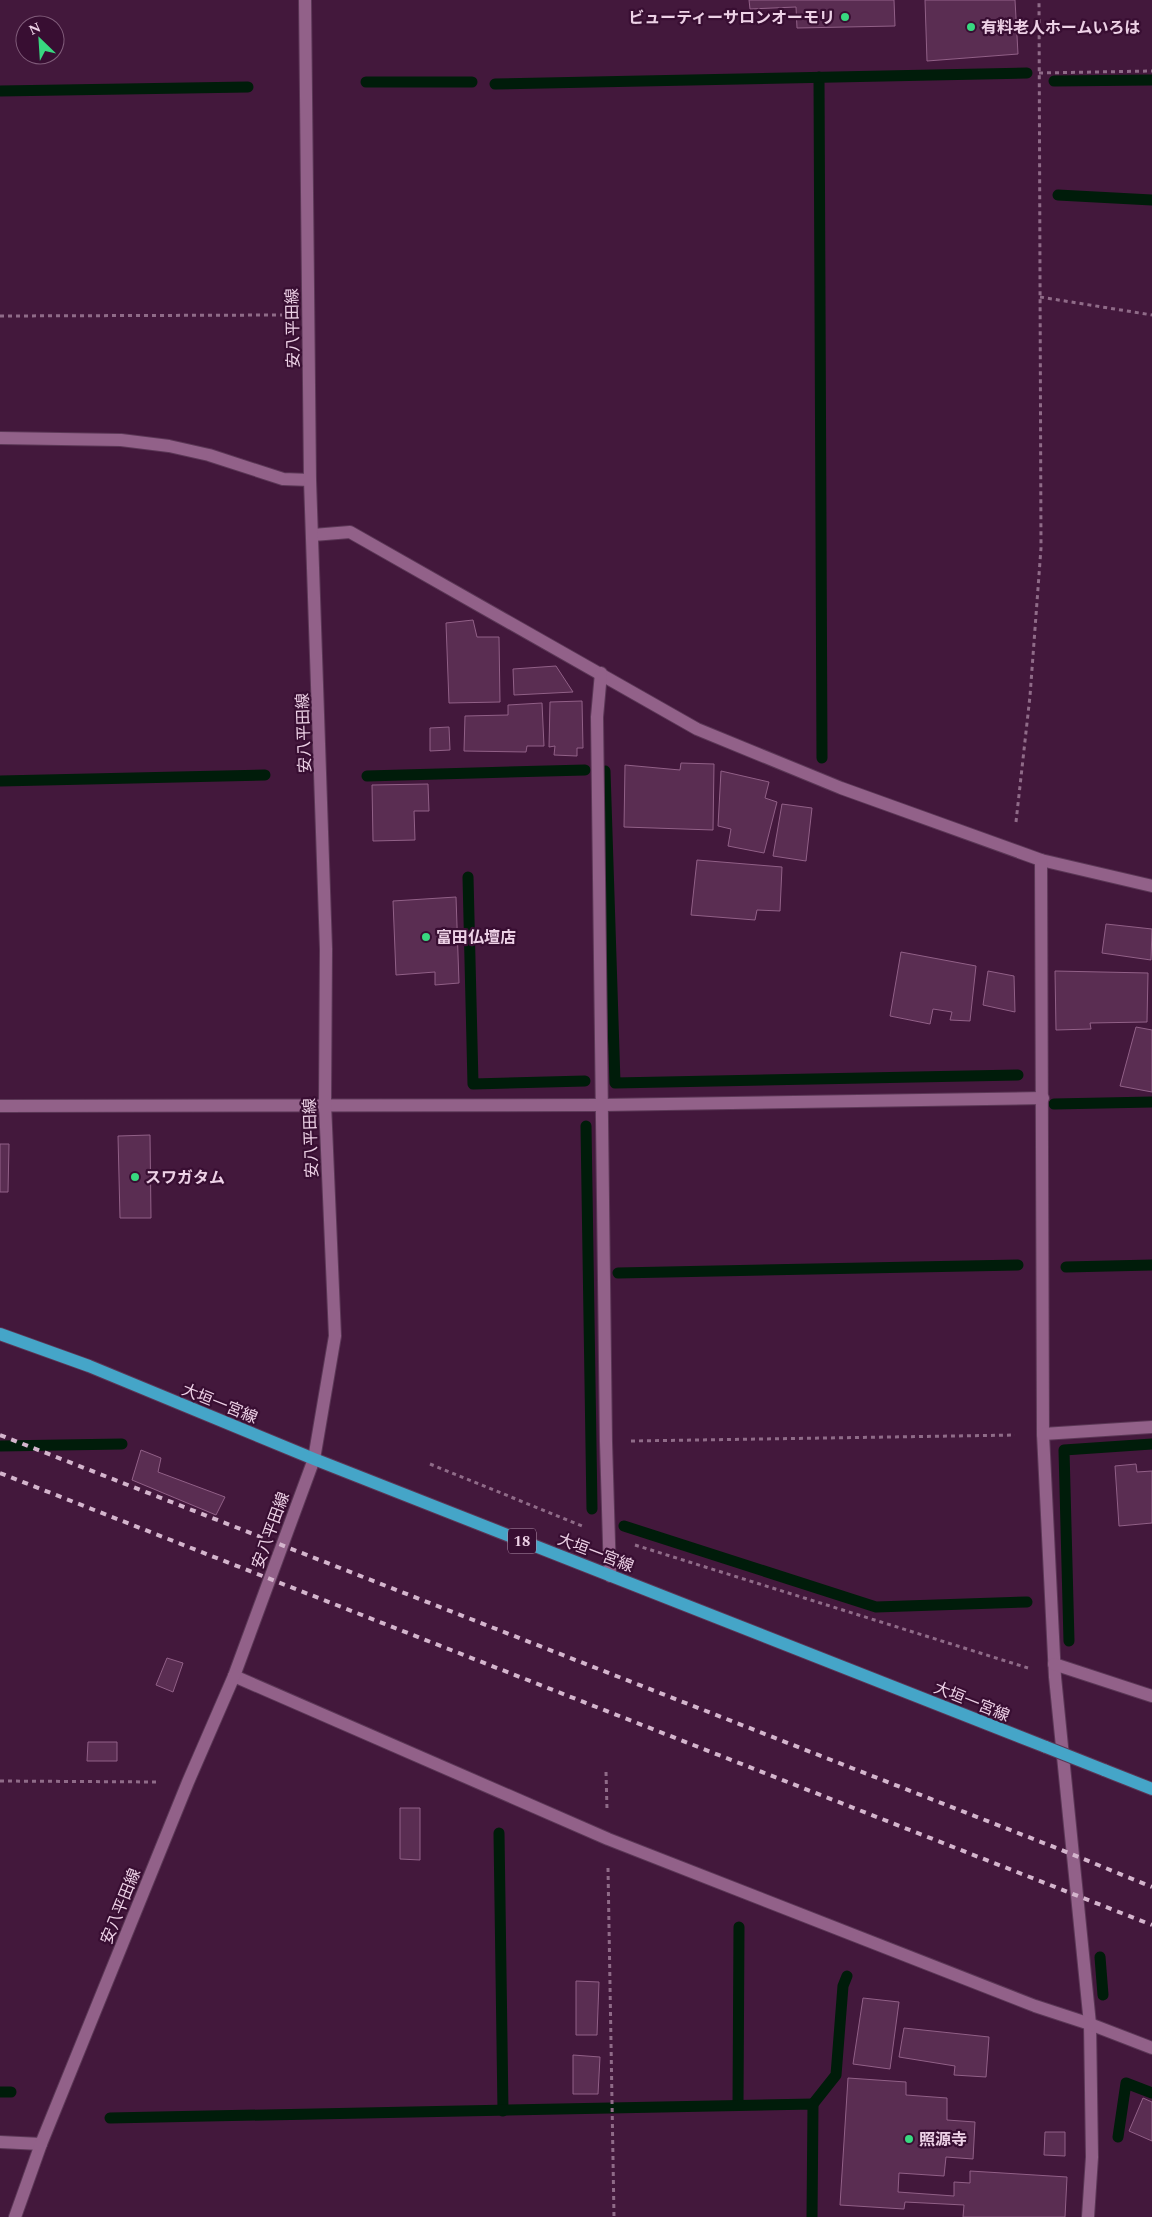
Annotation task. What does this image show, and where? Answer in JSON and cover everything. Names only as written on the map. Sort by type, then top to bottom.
[{"type":"main road","name":"大垣一宮線","points":[[0,1334],[88,1366],[314,1460],[1152,1789]]},
{"type":"street","name":"安八平田線","points":[[15,2217],[41,2144],[188,1782],[234,1676],[314,1460],[335,1336],[325,1104],[326,949],[310,480],[304,0]]},
{"type":"street","points":[[0,438],[122,440],[169,446],[209,455],[282,479],[310,480]]},
{"type":"street","points":[[313,535],[350,532],[697,729],[840,788],[1041,860],[1152,886]]},
{"type":"street","points":[[601,673],[596,718],[606,1442],[610,1576]]},
{"type":"street","points":[[1041,860],[1043,1434],[1055,1670],[1090,2024],[1092,2158],[1088,2217]]},
{"type":"street","points":[[0,1106],[602,1105],[1043,1098]]},
{"type":"street","points":[[1043,1434],[1152,1427]]},
{"type":"street","points":[[1055,1670],[1152,1696]]},
{"type":"street","points":[[234,1676],[608,1839],[1035,2006],[1090,2024],[1152,2048]]},
{"type":"street","points":[[0,2142],[41,2144]]},
{"type":"path","points":[[1014,850],[1030,696],[1041,548],[1039,0]]},
{"type":"path","points":[[1039,72],[1152,71]]},
{"type":"path","points":[[1040,297],[1152,315]]},
{"type":"path","points":[[0,316],[308,315]]},
{"type":"path","points":[[606,1442],[1043,1434]]},
{"type":"path","points":[[430,1464],[610,1538],[1055,1670]]},
{"type":"path","points":[[606,1772],[614,2217]]},
{"type":"path","points":[[0,1781],[188,1782]]},
{"type":"building","name":"ビューティーサロンオーモリ","points":[[749,0],[894,0],[895,26],[797,28],[796,7],[750,9]]},
{"type":"building","name":"有料老人ホームいろは","points":[[925,0],[1015,0],[1018,54],[927,61]]},
{"type":"building","points":[[473,620],[477,637],[499,637],[500,702],[449,703],[446,623]]},
{"type":"building","points":[[556,666],[573,692],[514,695],[513,669]]},
{"type":"building","points":[[582,701],[583,748],[577,748],[577,756],[554,755],[555,746],[549,747],[550,702]]},
{"type":"building","points":[[542,703],[544,746],[527,746],[526,752],[464,751],[465,716],[508,715],[508,705]]},
{"type":"building","points":[[449,727],[450,750],[430,751],[430,728]]},
{"type":"building","points":[[681,763],[714,764],[713,830],[624,827],[625,765],[680,770]]},
{"type":"building","points":[[721,771],[769,782],[765,798],[777,802],[764,853],[728,846],[731,829],[718,826]]},
{"type":"building","points":[[428,784],[429,811],[414,811],[415,840],[373,841],[372,785]]},
{"type":"building","points":[[782,804],[812,808],[806,861],[773,856]]},
{"type":"building","points":[[697,860],[782,867],[780,911],[757,910],[755,920],[691,915]]},
{"type":"building","name":"富田仏壇店","points":[[456,897],[459,983],[435,985],[435,972],[396,975],[393,901]]},
{"type":"building","points":[[1106,924],[1152,929],[1151,960],[1102,953]]},
{"type":"building","points":[[901,952],[976,966],[970,1021],[950,1020],[952,1012],[933,1009],[930,1024],[890,1016]]},
{"type":"building","points":[[988,971],[1014,976],[1015,1012],[983,1005]]},
{"type":"building","points":[[1055,971],[1148,973],[1147,1022],[1090,1023],[1091,1029],[1056,1030]]},
{"type":"building","points":[[1136,1027],[1152,1030],[1152,1092],[1120,1086]]},
{"type":"building","name":"スワガタム","points":[[150,1135],[151,1218],[120,1218],[118,1136]]},
{"type":"building","points":[[0,1144],[9,1144],[8,1192],[0,1192]]},
{"type":"building","points":[[141,1450],[161,1458],[158,1472],[225,1497],[216,1515],[132,1480]]},
{"type":"building","points":[[1136,1464],[1137,1472],[1152,1471],[1152,1523],[1119,1526],[1115,1466]]},
{"type":"building","points":[[167,1658],[183,1663],[173,1692],[156,1685]]},
{"type":"building","points":[[88,1742],[117,1742],[117,1761],[87,1761]]},
{"type":"building","points":[[400,1808],[420,1808],[420,1860],[400,1859]]},
{"type":"building","points":[[576,1981],[599,1982],[597,2035],[576,2035]]},
{"type":"building","points":[[863,1998],[899,2002],[890,2069],[853,2064]]},
{"type":"building","points":[[904,2028],[989,2037],[986,2077],[954,2075],[955,2066],[899,2057]]},
{"type":"building","points":[[573,2055],[600,2057],[598,2094],[573,2094]]},
{"type":"building","name":"照源寺","points":[[848,2078],[906,2082],[906,2095],[947,2098],[947,2120],[975,2122],[973,2159],[946,2157],[944,2176],[899,2173],[898,2192],[954,2196],[954,2182],[970,2183],[970,2171],[1067,2177],[1065,2217],[963,2217],[964,2205],[905,2202],[904,2209],[840,2205]]},
{"type":"building","points":[[1143,2098],[1152,2102],[1152,2141],[1129,2131]]},
{"type":"building","points":[[1045,2132],[1065,2132],[1065,2156],[1044,2155]]},
{"type":"waterway","points":[[495,84],[1027,73]]},
{"type":"waterway","points":[[819,77],[822,758]]},
{"type":"waterway","points":[[1054,81],[1152,80]]},
{"type":"waterway","points":[[366,82],[472,82]]},
{"type":"waterway","points":[[0,91],[248,87]]},
{"type":"waterway","points":[[1058,195],[1152,200]]},
{"type":"waterway","points":[[367,776],[585,770]]},
{"type":"waterway","points":[[605,771],[615,1083],[1018,1075]]},
{"type":"waterway","points":[[0,781],[265,775]]},
{"type":"waterway","points":[[468,877],[473,1084],[585,1081]]},
{"type":"waterway","points":[[1054,1104],[1152,1102]]},
{"type":"waterway","points":[[586,1126],[592,1509]]},
{"type":"waterway","points":[[618,1273],[1018,1265]]},
{"type":"waterway","points":[[1066,1267],[1152,1265]]},
{"type":"waterway","points":[[0,1446],[122,1444]]},
{"type":"waterway","points":[[1069,1641],[1064,1450],[1152,1444]]},
{"type":"waterway","points":[[624,1526],[876,1607],[1027,1602]]},
{"type":"waterway","points":[[499,1833],[503,2111]]},
{"type":"waterway","points":[[738,2105],[739,1927]]},
{"type":"waterway","points":[[1100,1957],[1103,1995]]},
{"type":"waterway","points":[[813,2104],[836,2075],[843,1986],[847,1976]]},
{"type":"waterway","points":[[1118,2137],[1126,2083],[1152,2093]]},
{"type":"waterway","points":[[0,2092],[11,2092]]},
{"type":"waterway","points":[[110,2118],[813,2104],[812,2217]]},
{"type":"railway","points":[[0,1435],[1152,1887]]},
{"type":"railway","points":[[0,1473],[1152,1925]]},
{"type":"place","name":"ビューティーサロンオーモリ","points":[[845,17]]},
{"type":"place","name":"有料老人ホームいろは","points":[[971,27]]},
{"type":"place","name":"富田仏壇店","points":[[426,937]]},
{"type":"place","name":"スワガタム","points":[[135,1177]]},
{"type":"place","name":"照源寺","points":[[909,2139]]}]
